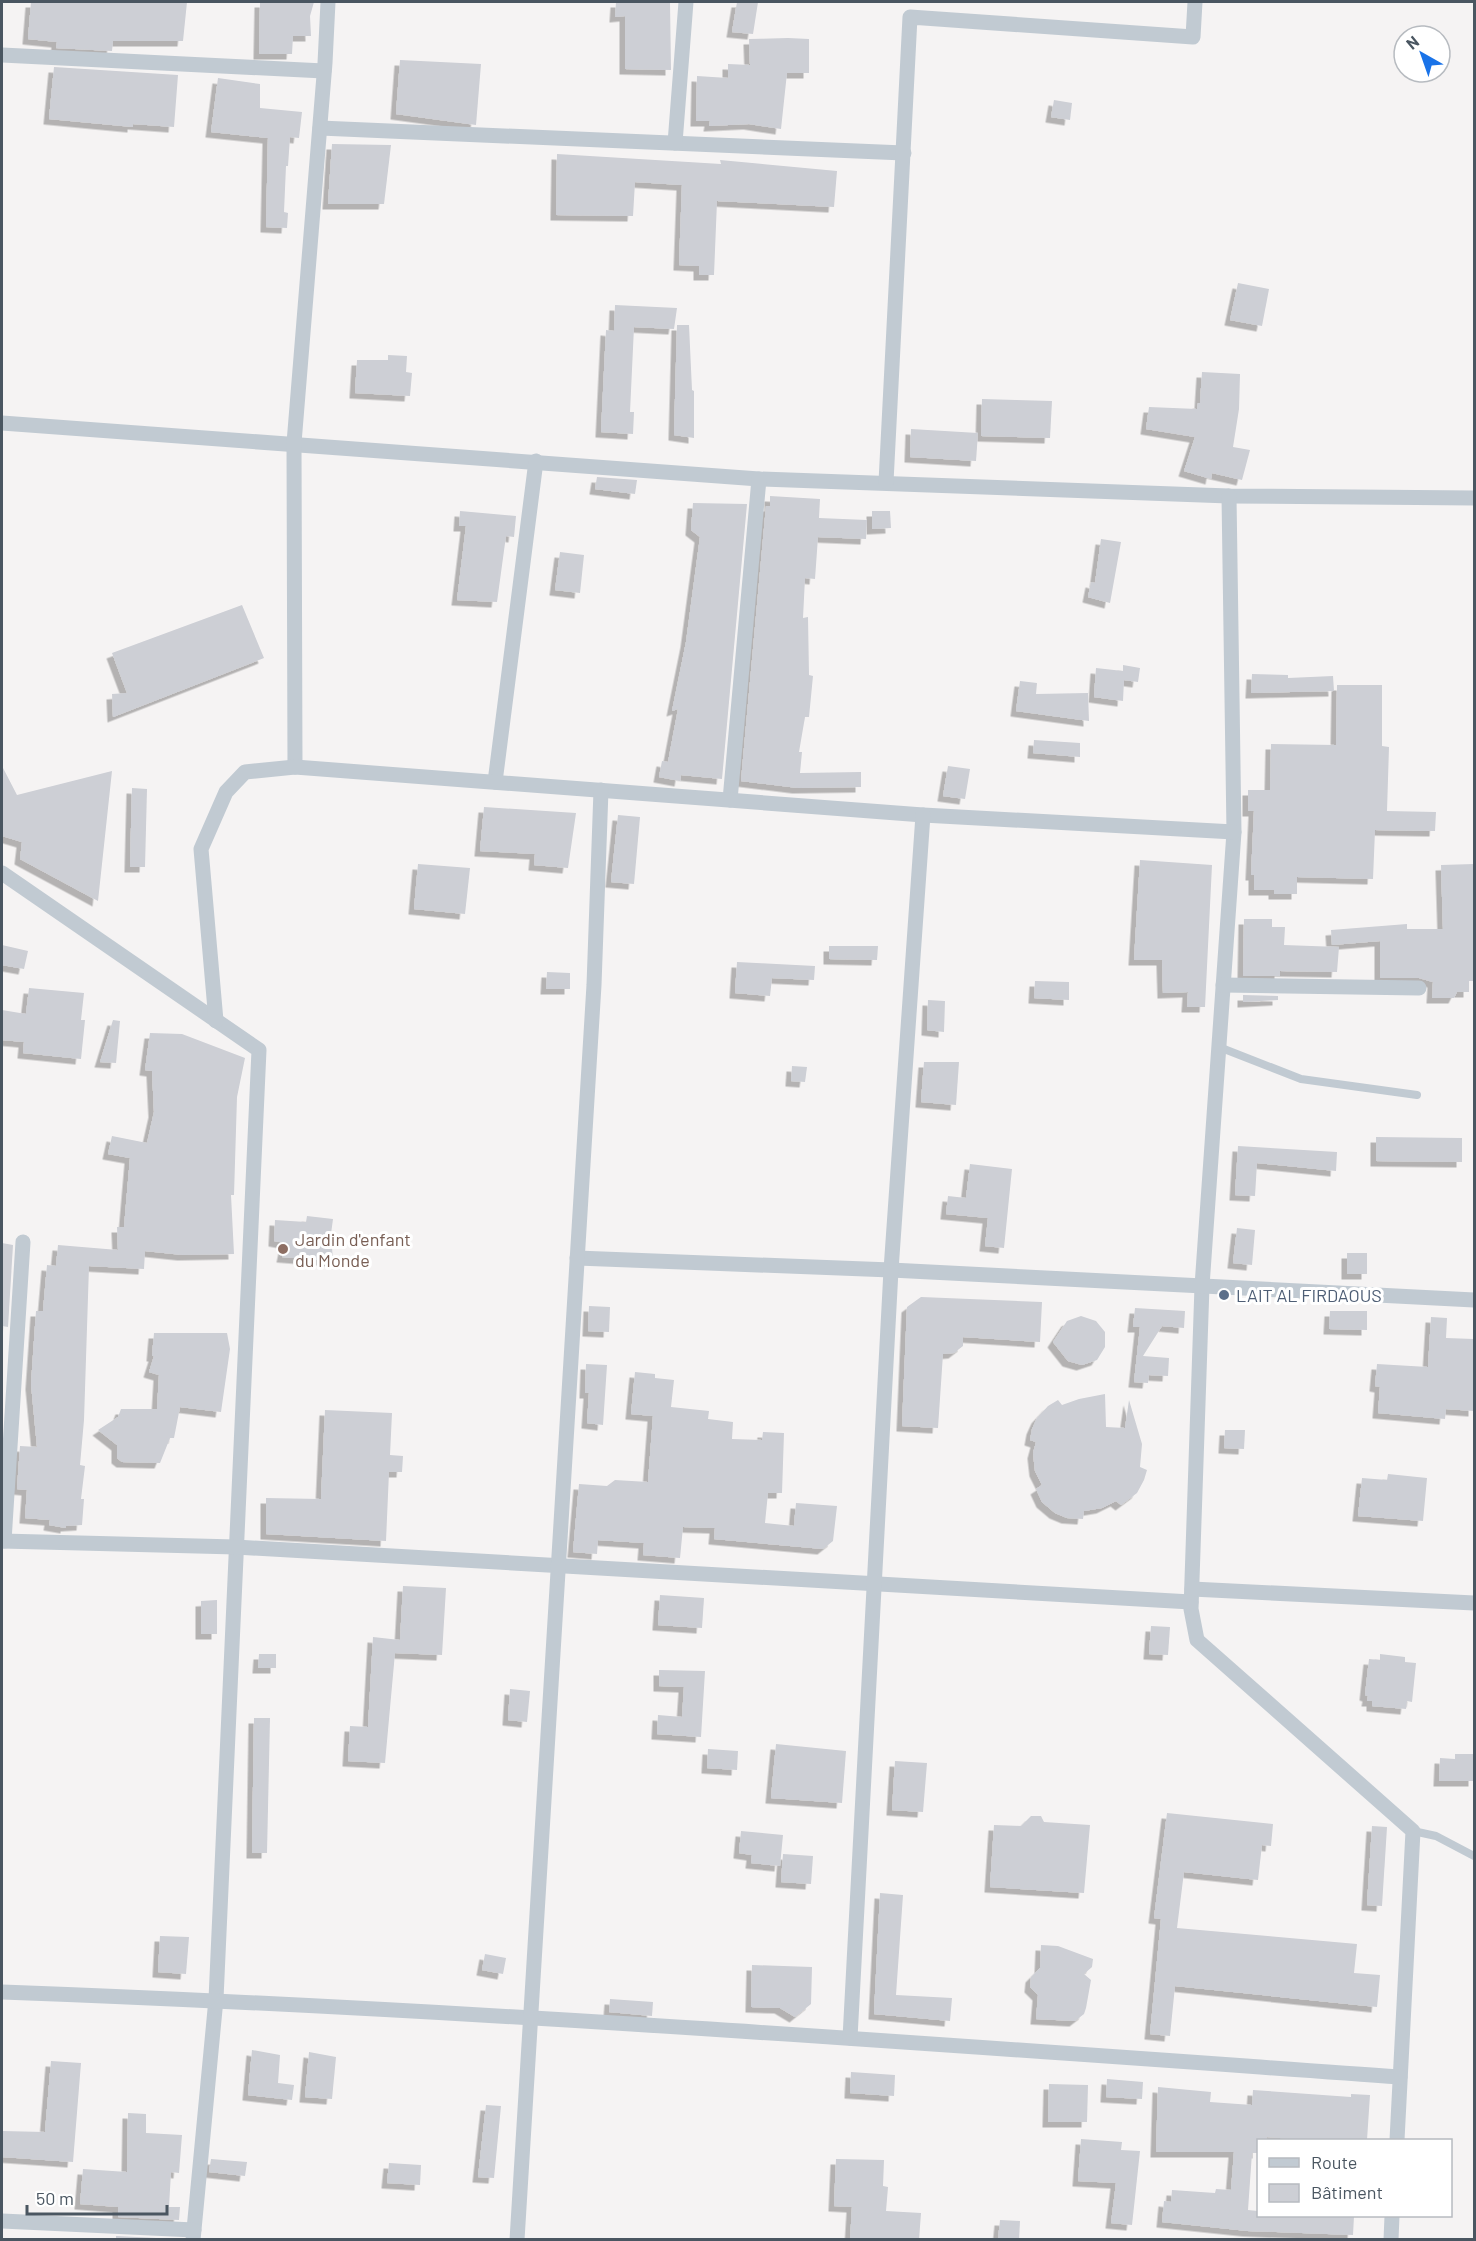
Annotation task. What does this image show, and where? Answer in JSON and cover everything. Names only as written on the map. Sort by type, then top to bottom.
[{"type":"street","points":[[295,767],[294,442],[328,2]]},
{"type":"street","points":[[675,143],[686,2]]},
{"type":"street","points":[[886,482],[910,17],[1193,37],[1195,2]]},
{"type":"street","points":[[2,55],[324,71]]},
{"type":"street","points":[[320,128],[904,153]]},
{"type":"street","points":[[2,423],[294,442],[759,478],[1229,496],[1474,498]]},
{"type":"street","points":[[495,782],[537,461]]},
{"type":"street","points":[[730,800],[759,478]]},
{"type":"street","points":[[1229,496],[1234,832],[1202,1286],[1191,1595],[1197,1640],[1413,1831],[1396,2139]]},
{"type":"street","points":[[216,1021],[201,849],[226,792],[245,772],[295,767],[923,815],[1234,832]]},
{"type":"street","points":[[518,2240],[594,985],[601,790]]},
{"type":"street","points":[[850,2038],[891,1270],[923,815]]},
{"type":"street","points":[[2,873],[259,1050],[216,1999],[194,2235],[2,2221]]},
{"type":"street","points":[[1223,985],[1419,988]]},
{"type":"street","points":[[23,1242],[3,1541],[236,1547],[874,1584],[1474,1603]]},
{"type":"street","points":[[577,1258],[891,1270],[1474,1300]]},
{"type":"street","points":[[2,1992],[216,1999],[850,2038],[1400,2077]]},
{"type":"street","points":[[1391,2240],[1392,2217]]},
{"type":"lane","points":[[1219,1047],[1301,1078],[1417,1095]]},
{"type":"lane","points":[[1413,1831],[1436,1836],[1474,1856]]},
{"type":"building","points":[[31,2],[187,2],[183,41],[113,41],[112,51],[56,48],[57,42],[28,39]]},
{"type":"building","points":[[260,2],[314,2],[310,16],[311,36],[293,36],[292,54],[259,54]]},
{"type":"building","points":[[616,2],[670,2],[671,70],[625,69],[625,16],[615,17]]},
{"type":"building","points":[[737,2],[758,2],[753,34],[732,32]]},
{"type":"building","points":[[749,39],[809,39],[809,73],[787,73],[781,129],[749,124],[709,126],[710,121],[696,121],[697,76],[728,78],[728,64],[750,65]]},
{"type":"building","points":[[400,60],[481,64],[476,125],[396,114]]},
{"type":"building","points":[[54,67],[178,75],[174,127],[133,124],[133,127],[49,119]]},
{"type":"building","points":[[218,78],[260,84],[260,108],[302,112],[299,138],[290,137],[288,166],[286,166],[284,212],[288,213],[287,228],[266,227],[268,138],[211,132]]},
{"type":"building","points":[[1054,100],[1072,103],[1070,120],[1051,117]]},
{"type":"building","points":[[332,144],[391,145],[384,204],[328,204]]},
{"type":"building","points":[[557,154],[721,164],[720,160],[837,171],[834,207],[717,201],[714,275],[699,275],[699,266],[679,265],[682,185],[635,182],[633,216],[556,215]]},
{"type":"building","points":[[1238,283],[1269,289],[1262,326],[1230,320]]},
{"type":"building","points":[[615,305],[677,308],[674,329],[634,327],[630,412],[634,412],[633,434],[601,432],[606,330],[614,331]]},
{"type":"building","points":[[677,325],[689,325],[692,390],[694,391],[694,438],[674,435]]},
{"type":"building","points":[[388,355],[407,356],[406,372],[412,373],[410,396],[355,393],[357,360],[388,360]]},
{"type":"building","points":[[1202,372],[1240,374],[1239,409],[1233,447],[1250,450],[1242,480],[1212,473],[1211,479],[1184,471],[1195,437],[1146,429],[1149,407],[1197,409],[1200,403]]},
{"type":"building","points":[[982,399],[1052,401],[1050,438],[981,436]]},
{"type":"building","points":[[911,429],[978,433],[976,461],[910,457]]},
{"type":"building","points":[[597,477],[637,480],[635,494],[595,489]]},
{"type":"building","points":[[770,496],[820,499],[819,518],[867,520],[866,539],[818,537],[815,579],[805,578],[803,618],[808,617],[809,675],[813,676],[809,717],[805,717],[799,752],[802,752],[800,773],[861,772],[861,787],[798,788],[741,781],[766,506],[770,506]]},
{"type":"building","points":[[693,503],[747,504],[722,779],[681,775],[680,781],[659,777],[662,761],[668,762],[678,709],[672,711],[686,642],[700,537],[691,530]]},
{"type":"building","points":[[460,511],[516,516],[514,537],[506,536],[497,602],[457,600],[466,526],[459,526]]},
{"type":"building","points":[[872,511],[890,511],[891,528],[872,529]]},
{"type":"building","points":[[1101,539],[1121,542],[1110,603],[1088,597],[1091,582],[1095,583]]},
{"type":"building","points":[[560,552],[584,555],[580,593],[555,590]]},
{"type":"building","points":[[242,605],[264,658],[113,717],[112,694],[127,693],[112,653]]},
{"type":"building","points":[[1123,665],[1140,668],[1138,682],[1124,680],[1123,701],[1094,697],[1096,668],[1123,671]]},
{"type":"building","points":[[1252,674],[1288,675],[1288,678],[1333,676],[1334,691],[1251,693]]},
{"type":"building","points":[[1020,681],[1037,683],[1036,694],[1088,693],[1089,721],[1016,711]]},
{"type":"building","points":[[1337,685],[1382,685],[1382,746],[1389,747],[1387,811],[1436,812],[1435,831],[1375,830],[1373,879],[1297,877],[1297,894],[1274,894],[1274,890],[1254,890],[1254,875],[1251,875],[1254,811],[1248,811],[1248,790],[1270,790],[1271,744],[1336,745]]},
{"type":"building","points":[[1034,740],[1080,743],[1080,757],[1033,753]]},
{"type":"building","points":[[2,766],[17,795],[112,771],[98,901],[20,859],[22,842],[2,836]]},
{"type":"building","points":[[948,766],[970,769],[965,799],[943,796]]},
{"type":"building","points":[[132,788],[147,789],[145,867],[130,867]]},
{"type":"building","points":[[484,807],[576,813],[568,868],[534,865],[535,854],[480,851]]},
{"type":"building","points":[[618,815],[640,817],[634,884],[611,882]]},
{"type":"building","points":[[1140,860],[1212,865],[1205,1007],[1187,1007],[1188,992],[1163,993],[1162,960],[1134,960]]},
{"type":"building","points":[[418,864],[470,868],[465,914],[414,909]]},
{"type":"building","points":[[1474,864],[1474,981],[1469,981],[1469,992],[1457,992],[1454,998],[1432,998],[1433,982],[1419,978],[1380,978],[1380,941],[1332,945],[1331,930],[1407,924],[1407,929],[1443,929],[1441,865]]},
{"type":"building","points":[[1244,919],[1272,919],[1272,927],[1285,927],[1284,945],[1339,947],[1337,972],[1280,971],[1280,976],[1243,976]]},
{"type":"building","points":[[2,945],[28,951],[24,969],[2,965]]},
{"type":"building","points":[[829,946],[878,946],[877,960],[829,959]]},
{"type":"building","points":[[737,962],[815,966],[814,980],[772,978],[770,996],[735,993]]},
{"type":"building","points":[[547,972],[570,973],[570,989],[546,989]]},
{"type":"building","points":[[1035,981],[1069,982],[1069,1000],[1034,998]]},
{"type":"building","points":[[29,988],[84,993],[81,1020],[85,1020],[81,1059],[23,1053],[24,1042],[2,1040],[2,1010],[26,1014]]},
{"type":"building","points":[[1243,995],[1278,996],[1278,1000],[1243,1002]]},
{"type":"building","points":[[928,1000],[945,1001],[944,1032],[927,1030]]},
{"type":"building","points":[[113,1020],[120,1021],[116,1063],[100,1062]]},
{"type":"building","points":[[150,1033],[182,1034],[245,1058],[237,1097],[234,1195],[231,1195],[234,1254],[183,1255],[145,1251],[144,1269],[89,1266],[84,1420],[80,1465],[85,1466],[81,1499],[84,1499],[82,1525],[66,1526],[66,1528],[49,1525],[50,1520],[25,1518],[27,1490],[17,1489],[20,1446],[37,1447],[31,1384],[36,1311],[43,1311],[47,1265],[56,1266],[58,1245],[118,1250],[117,1227],[124,1227],[130,1158],[108,1154],[112,1136],[147,1143],[154,1112],[152,1071],[145,1070]]},
{"type":"building","points":[[924,1062],[959,1062],[956,1105],[921,1102]]},
{"type":"building","points":[[792,1066],[807,1067],[805,1082],[791,1081]]},
{"type":"building","points":[[1376,1137],[1462,1138],[1462,1162],[1376,1161]]},
{"type":"building","points":[[1238,1146],[1337,1152],[1336,1171],[1257,1163],[1255,1196],[1235,1195]]},
{"type":"building","points":[[970,1164],[1012,1169],[1004,1248],[985,1246],[988,1218],[946,1214],[948,1196],[966,1198]]},
{"type":"building","points":[[307,1216],[333,1219],[331,1234],[333,1261],[282,1257],[285,1243],[274,1241],[275,1220],[306,1222]]},
{"type":"building","points":[[1237,1228],[1255,1230],[1252,1265],[1233,1263]]},
{"type":"building","points":[[2,1243],[13,1245],[8,1327],[2,1326]]},
{"type":"building","points":[[1347,1253],[1367,1253],[1367,1274],[1347,1274]]},
{"type":"building","points":[[921,1297],[1042,1302],[1040,1342],[963,1337],[963,1346],[954,1353],[943,1354],[938,1428],[902,1426],[907,1307]]},
{"type":"building","points":[[589,1306],[610,1307],[609,1332],[588,1331]]},
{"type":"building","points":[[1135,1308],[1185,1311],[1184,1328],[1162,1326],[1143,1356],[1169,1358],[1168,1376],[1149,1375],[1148,1383],[1134,1382],[1140,1327],[1133,1327]]},
{"type":"building","points":[[1330,1311],[1367,1311],[1367,1330],[1329,1329]]},
{"type":"building","points":[[1081,1316],[1096,1321],[1105,1332],[1105,1347],[1097,1360],[1082,1365],[1068,1361],[1053,1342],[1067,1321]]},
{"type":"building","points":[[1431,1317],[1447,1318],[1446,1338],[1474,1339],[1474,1411],[1446,1409],[1445,1419],[1378,1413],[1380,1387],[1375,1386],[1377,1364],[1428,1367]]},
{"type":"building","points":[[154,1333],[227,1333],[230,1349],[221,1412],[180,1407],[174,1438],[170,1438],[160,1463],[122,1462],[117,1458],[117,1445],[98,1430],[118,1417],[121,1409],[157,1409],[159,1375],[149,1372],[154,1356],[152,1356]]},
{"type":"building","points":[[586,1364],[607,1365],[603,1425],[587,1423],[589,1393],[585,1393]]},
{"type":"building","points":[[635,1372],[655,1374],[655,1378],[674,1380],[671,1407],[709,1411],[708,1419],[733,1422],[732,1439],[762,1440],[763,1432],[784,1433],[782,1493],[768,1493],[765,1523],[794,1526],[796,1503],[837,1506],[833,1541],[823,1549],[714,1539],[715,1528],[683,1527],[680,1558],[643,1555],[644,1543],[598,1540],[597,1554],[573,1552],[579,1484],[607,1486],[615,1480],[648,1482],[653,1416],[631,1414]]},
{"type":"building","points":[[1105,1394],[1106,1427],[1125,1428],[1129,1400],[1142,1444],[1140,1467],[1147,1470],[1144,1480],[1137,1493],[1121,1505],[1116,1501],[1102,1508],[1084,1511],[1083,1519],[1067,1518],[1055,1513],[1042,1502],[1036,1489],[1042,1485],[1035,1471],[1033,1453],[1036,1442],[1030,1440],[1032,1429],[1037,1418],[1048,1406],[1058,1400],[1062,1405]]},
{"type":"building","points":[[325,1410],[392,1413],[390,1455],[403,1456],[402,1472],[389,1472],[386,1541],[266,1534],[266,1498],[321,1499]]},
{"type":"building","points":[[1225,1430],[1245,1430],[1244,1449],[1224,1448]]},
{"type":"building","points":[[1388,1474],[1427,1478],[1423,1521],[1358,1516],[1362,1478],[1387,1480]]},
{"type":"building","points":[[403,1586],[446,1588],[442,1655],[395,1653],[385,1763],[348,1761],[350,1726],[368,1727],[373,1637],[400,1640]]},
{"type":"building","points":[[660,1595],[704,1598],[702,1628],[658,1625]]},
{"type":"building","points":[[217,1600],[217,1634],[201,1634],[201,1601]]},
{"type":"building","points":[[1151,1626],[1170,1627],[1168,1655],[1149,1654]]},
{"type":"building","points":[[259,1654],[276,1654],[276,1668],[258,1668]]},
{"type":"building","points":[[1380,1654],[1405,1657],[1405,1662],[1416,1663],[1412,1702],[1407,1701],[1406,1709],[1372,1706],[1372,1701],[1367,1701],[1368,1696],[1365,1695],[1369,1659],[1380,1660]]},
{"type":"building","points":[[659,1670],[705,1671],[701,1737],[657,1734],[658,1715],[682,1717],[684,1687],[659,1686]]},
{"type":"building","points":[[510,1689],[530,1691],[527,1722],[508,1720]]},
{"type":"building","points":[[254,1718],[270,1718],[267,1853],[252,1853]]},
{"type":"building","points":[[776,1744],[846,1751],[842,1803],[771,1798]]},
{"type":"building","points":[[708,1749],[738,1751],[737,1770],[707,1768]]},
{"type":"building","points":[[1455,1754],[1474,1754],[1474,1781],[1439,1781],[1440,1758],[1455,1759]]},
{"type":"building","points":[[895,1761],[927,1763],[923,1812],[892,1810]]},
{"type":"building","points":[[1167,1813],[1273,1824],[1271,1846],[1262,1845],[1258,1880],[1184,1872],[1177,1928],[1357,1944],[1354,1973],[1380,1975],[1377,2007],[1175,1986],[1170,2036],[1150,2034],[1161,1919],[1154,1918]]},
{"type":"building","points":[[1031,1816],[1041,1816],[1044,1822],[1090,1825],[1084,1893],[990,1887],[994,1825],[1021,1826]]},
{"type":"building","points":[[1372,1826],[1387,1827],[1382,1906],[1367,1905]]},
{"type":"building","points":[[741,1831],[783,1835],[780,1866],[751,1863],[752,1855],[739,1853]]},
{"type":"building","points":[[783,1854],[813,1856],[811,1884],[781,1882]]},
{"type":"building","points":[[880,1893],[903,1895],[896,1995],[952,1998],[950,2021],[874,2014]]},
{"type":"building","points":[[160,1936],[189,1937],[186,1974],[158,1972]]},
{"type":"building","points":[[1041,1945],[1058,1946],[1093,1959],[1092,1967],[1084,1974],[1091,1980],[1086,2008],[1084,2014],[1075,2021],[1036,2019],[1038,1995],[1030,1987],[1031,1977],[1040,1968]]},
{"type":"building","points":[[485,1954],[506,1958],[503,1974],[482,1970]]},
{"type":"building","points":[[752,1965],[812,1967],[811,2004],[795,2017],[780,2008],[751,2007]]},
{"type":"building","points":[[610,1999],[653,2002],[652,2016],[609,2012]]},
{"type":"building","points":[[252,2050],[280,2055],[278,2083],[294,2085],[292,2100],[248,2095]]},
{"type":"building","points":[[309,2052],[336,2057],[332,2099],[305,2097]]},
{"type":"building","points":[[51,2061],[81,2063],[73,2162],[2,2157],[2,2131],[45,2132]]},
{"type":"building","points":[[851,2072],[895,2075],[894,2096],[850,2093]]},
{"type":"building","points":[[1107,2079],[1143,2082],[1142,2099],[1106,2097]]},
{"type":"building","points":[[1049,2084],[1088,2085],[1087,2122],[1048,2122]]},
{"type":"building","points":[[1158,2087],[1211,2092],[1210,2102],[1252,2105],[1253,2090],[1351,2097],[1351,2094],[1370,2095],[1367,2139],[1267,2137],[1266,2139],[1257,2139],[1257,2153],[1252,2153],[1248,2210],[1257,2211],[1257,2217],[1354,2217],[1353,2235],[1248,2231],[1162,2222],[1164,2201],[1171,2202],[1172,2190],[1215,2193],[1216,2189],[1231,2190],[1234,2152],[1156,2152]]},
{"type":"building","points":[[486,2105],[501,2106],[494,2178],[478,2177]]},
{"type":"building","points":[[128,2113],[146,2114],[146,2133],[182,2135],[179,2173],[171,2172],[169,2207],[180,2207],[179,2220],[118,2217],[118,2207],[80,2204],[83,2169],[127,2172]]},
{"type":"building","points":[[1081,2139],[1122,2142],[1121,2150],[1140,2151],[1132,2225],[1111,2223],[1116,2183],[1078,2181]]},
{"type":"building","points":[[211,2159],[247,2162],[245,2176],[209,2172]]},
{"type":"building","points":[[836,2159],[884,2160],[883,2186],[888,2187],[886,2211],[921,2213],[919,2240],[850,2240],[852,2207],[834,2206]]},
{"type":"building","points":[[389,2163],[421,2165],[420,2185],[387,2183]]},
{"type":"building","points":[[1000,2220],[1020,2221],[1019,2240],[998,2240]]},
{"type":"building","points":[[116,2236],[177,2239],[116,2240]]},
{"type":"place","name":"Jardin d'enfant du Monde","points":[[283,1249]]},
{"type":"place","name":"LAIT AL FIRDAOUS","points":[[1224,1295]]}]
